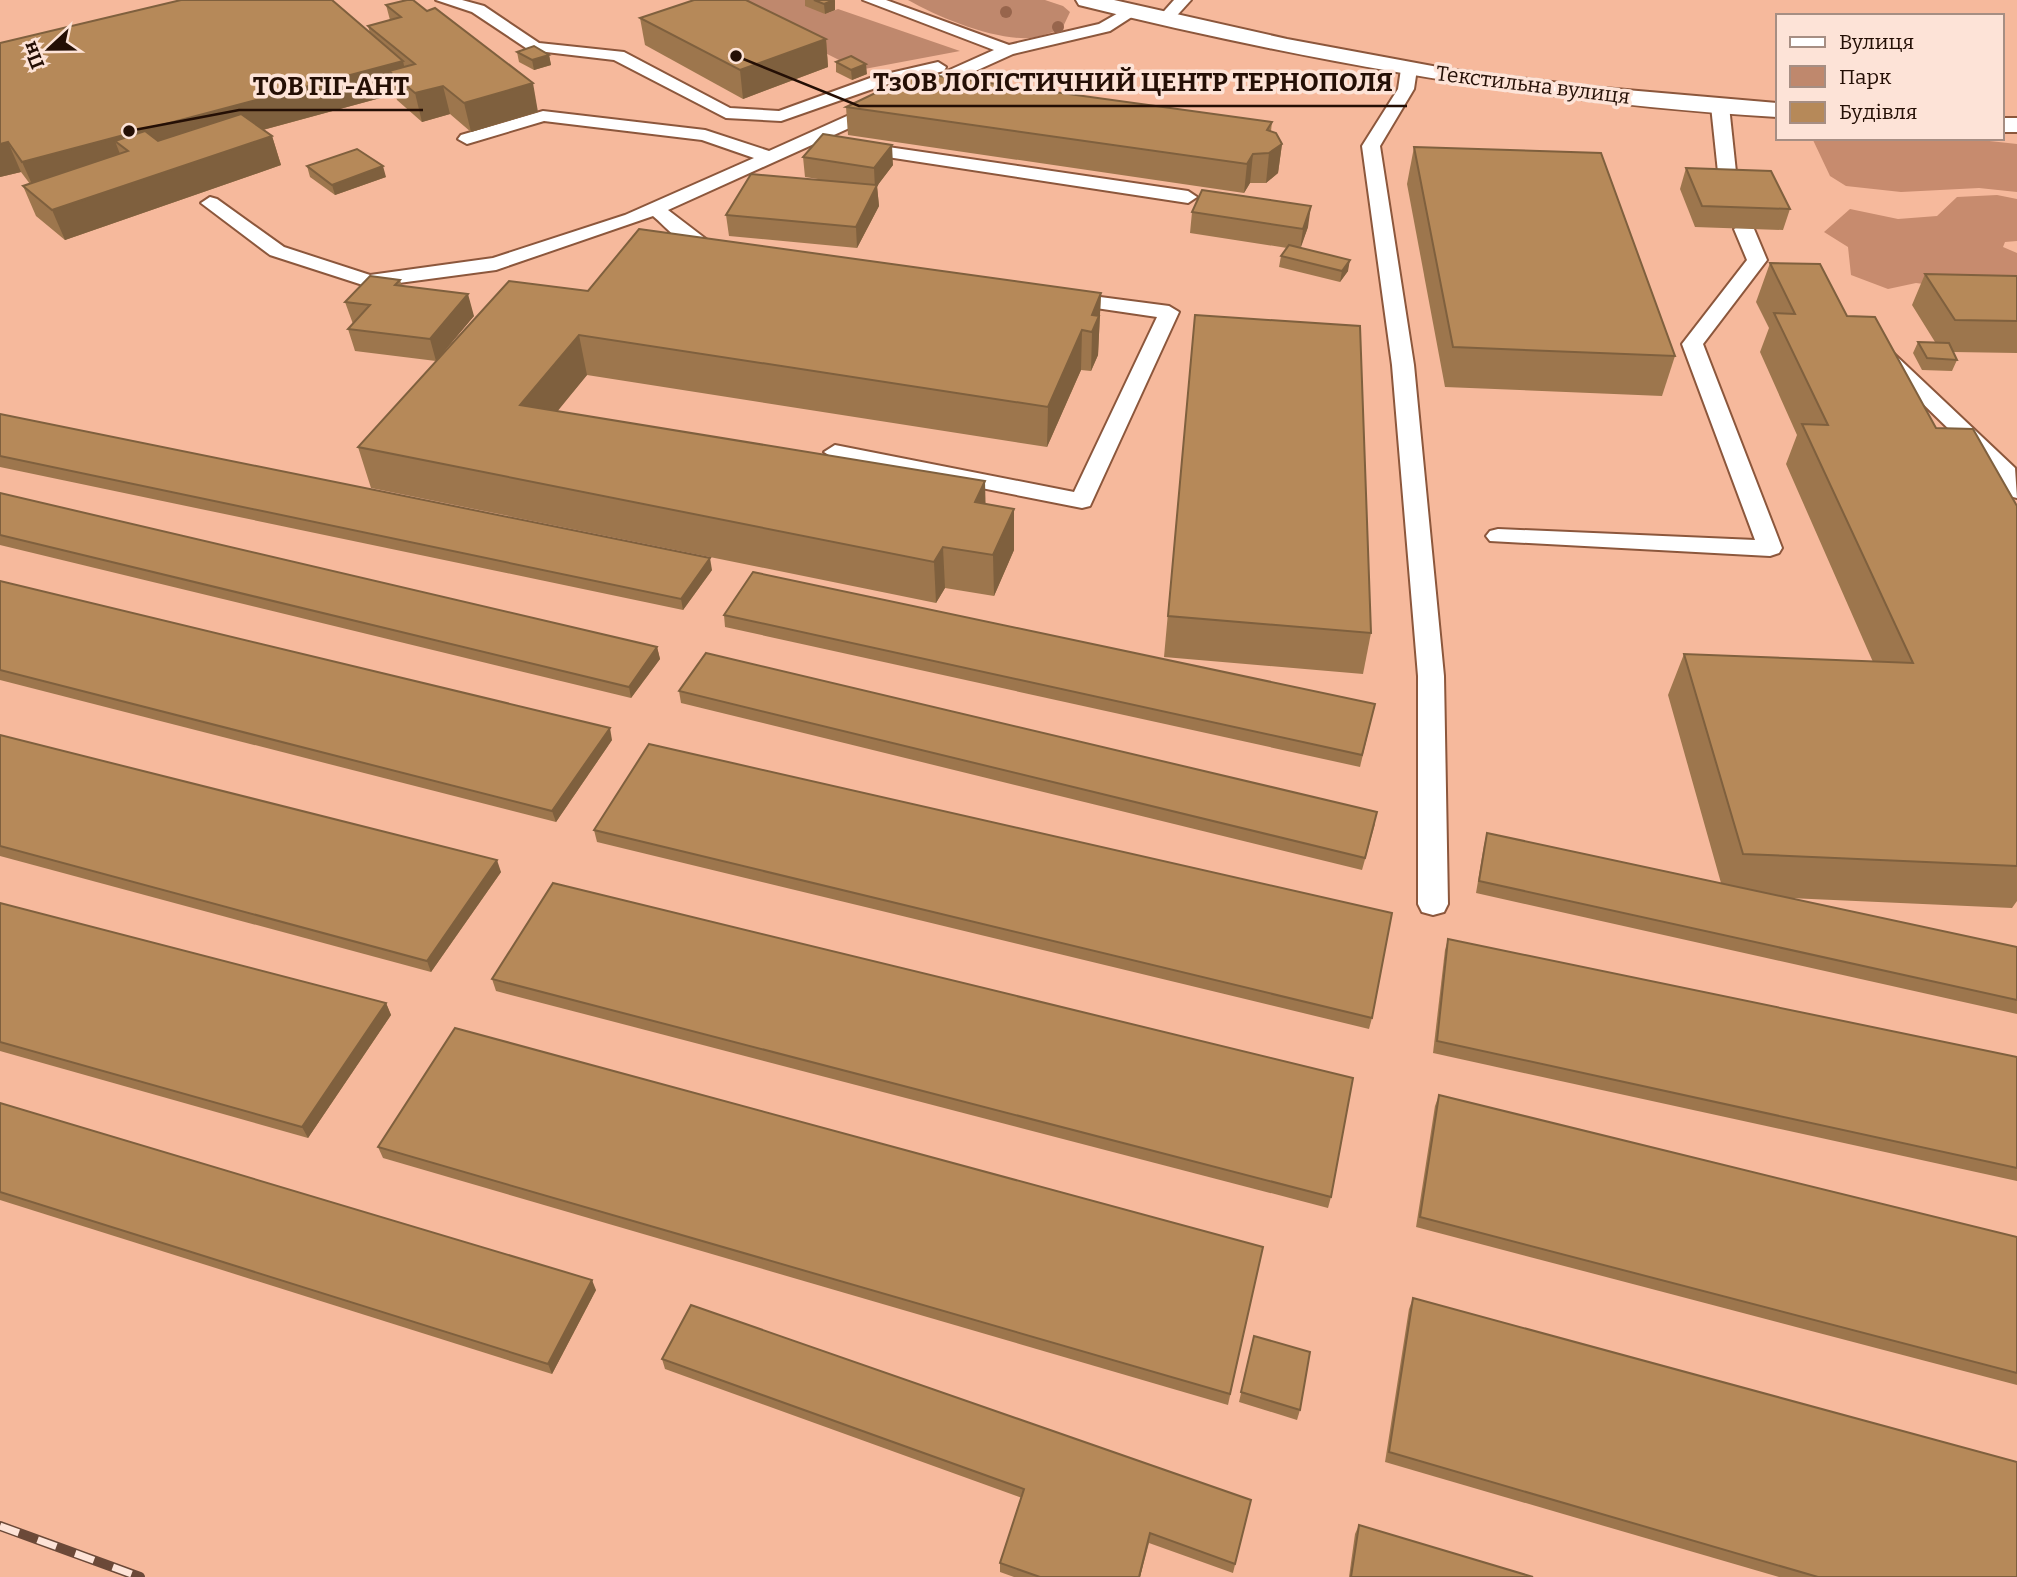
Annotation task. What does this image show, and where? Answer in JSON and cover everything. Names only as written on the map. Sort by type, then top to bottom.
[{"type":"street","name":"Текстильна вулиця","points":[[1087,0],[1409,69],[1535,87],[1776,110]]},
{"type":"lane","points":[[444,0],[478,9],[535,47],[618,55],[726,113],[781,116],[879,81],[1104,28],[1133,11]]},
{"type":"lane","points":[[871,0],[1008,51]]},
{"type":"lane","points":[[1166,19],[1183,0]]},
{"type":"lane","points":[[210,203],[277,251],[369,281],[496,264],[656,209],[1008,51]]},
{"type":"lane","points":[[1409,69],[1406,89],[1371,146],[1403,365],[1431,676],[1433,904]]},
{"type":"lane","points":[[1720,106],[1729,191]]},
{"type":"lane","points":[[467,139],[543,116],[705,135],[769,157]]},
{"type":"lane","points":[[806,140],[1188,197]]},
{"type":"lane","points":[[656,209],[711,256],[738,259]]},
{"type":"lane","points":[[1744,229],[1757,260],[1780,273]]},
{"type":"lane","points":[[1498,536],[1770,548],[1692,344],[1757,260]]},
{"type":"lane","points":[[835,453],[1082,501],[1169,312],[1044,296]]},
{"type":"lane","points":[[1871,344],[2007,473],[2017,491]]},
{"type":"green space","points":[[720,0],[812,0],[825,14],[838,9],[960,51],[859,70]]},
{"type":"green space","points":[[908,0],[1045,0],[1063,6],[1070,12],[1062,29],[1034,37],[1015,38],[967,26]]},
{"type":"shaded area","points":[[1813,140],[1980,140],[2017,144],[2017,192],[1979,188],[1901,192],[1846,186],[1830,176]]},
{"type":"shaded area","points":[[1997,195],[2017,199],[2017,241],[2005,242],[2003,247],[2017,253],[2017,291],[1978,291],[1916,283],[1888,289],[1851,275],[1848,247],[1824,232],[1850,209],[1898,219],[1937,216],[1957,197]]},
{"type":"building","points":[[181,0],[332,0],[403,61],[22,162],[8,142],[0,144],[0,43]]},
{"type":"building","points":[[413,0],[427,11],[435,8],[533,83],[464,103],[443,86],[415,93],[389,71],[415,64],[368,26],[401,17],[386,5]]},
{"type":"building","points":[[694,0],[746,0],[826,39],[740,70],[640,18]]},
{"type":"building","points":[[814,0],[834,0],[824,4]]},
{"type":"building","points":[[534,46],[549,55],[532,60],[517,52]]},
{"type":"building","points":[[851,56],[866,64],[851,70],[836,62]]},
{"type":"building","points":[[917,73],[1272,122],[1267,130],[1276,133],[1282,144],[1269,153],[1253,154],[1247,164],[846,107]]},
{"type":"building","points":[[241,114],[272,136],[52,210],[23,186],[128,151],[115,141],[145,131],[158,141]]},
{"type":"building","points":[[823,134],[892,145],[874,168],[803,157]]},
{"type":"building","points":[[1414,147],[1601,153],[1675,356],[1453,347]]},
{"type":"building","points":[[357,149],[383,166],[332,185],[307,166]]},
{"type":"building","points":[[1686,168],[1771,171],[1790,209],[1702,206]]},
{"type":"building","points":[[751,174],[877,185],[856,227],[726,215]]},
{"type":"building","points":[[1202,190],[1311,206],[1303,229],[1192,212]]},
{"type":"building","points":[[639,229],[1101,293],[1092,315],[1099,316],[1092,332],[1082,330],[1048,407],[579,335],[520,405],[985,481],[975,502],[1014,509],[993,555],[943,547],[934,562],[358,447],[509,281],[588,291]]},
{"type":"building","points":[[1289,245],[1350,260],[1342,271],[1281,256]]},
{"type":"building","points":[[1770,263],[1820,264],[1847,316],[1875,317],[1936,428],[1973,429],[2017,506],[2017,866],[1743,854],[1684,654],[1913,663],[1802,424],[1828,425],[1774,313],[1795,314]]},
{"type":"building","points":[[1925,274],[2017,276],[2017,321],[1955,320]]},
{"type":"building","points":[[370,276],[400,280],[395,285],[468,294],[430,339],[348,329],[370,305],[345,302]]},
{"type":"building","points":[[1195,315],[1360,326],[1371,633],[1168,616]]},
{"type":"building","points":[[1918,342],[1949,343],[1957,360],[1927,358]]},
{"type":"building","points":[[0,414],[710,558],[681,599],[0,456]]},
{"type":"building","points":[[0,493],[657,647],[629,687],[0,535]]},
{"type":"building","points":[[753,572],[1375,704],[1362,755],[724,615]]},
{"type":"building","points":[[0,581],[610,728],[552,811],[0,670]]},
{"type":"building","points":[[706,653],[1377,812],[1365,858],[679,691]]},
{"type":"building","points":[[0,735],[497,860],[427,961],[0,846]]},
{"type":"building","points":[[649,744],[1392,913],[1372,1018],[594,830]]},
{"type":"building","points":[[1487,833],[2017,947],[2017,1000],[1479,881]]},
{"type":"building","points":[[553,883],[1353,1078],[1331,1197],[492,979]]},
{"type":"building","points":[[0,903],[386,1003],[302,1127],[0,1042]]},
{"type":"building","points":[[1448,939],[2017,1057],[2017,1168],[1437,1041]]},
{"type":"building","points":[[455,1028],[1263,1247],[1230,1394],[378,1147]]},
{"type":"building","points":[[1439,1095],[2017,1237],[2017,1373],[1420,1217]]},
{"type":"building","points":[[0,1103],[592,1280],[548,1364],[0,1192]]},
{"type":"building","points":[[1413,1298],[2017,1462],[2017,1577],[1818,1577],[1389,1452]]},
{"type":"building","points":[[691,1305],[1251,1500],[1235,1564],[1150,1533],[1139,1577],[1040,1577],[1000,1563],[1024,1489],[662,1359]]},
{"type":"building","points":[[1254,1336],[1310,1352],[1300,1410],[1241,1392]]},
{"type":"building","points":[[1359,1525],[1533,1577],[1351,1577]]},
{"type":"railway","points":[[0,1526],[140,1577]]},
{"type":"place","name":"ТзОВ ЛОГІСТИЧНИЙ ЦЕНТР ТЕРНОПОЛЯ","points":[[736,56]]},
{"type":"place","name":"ТОВ ГІГ-АНТ","points":[[129,131]]}]
